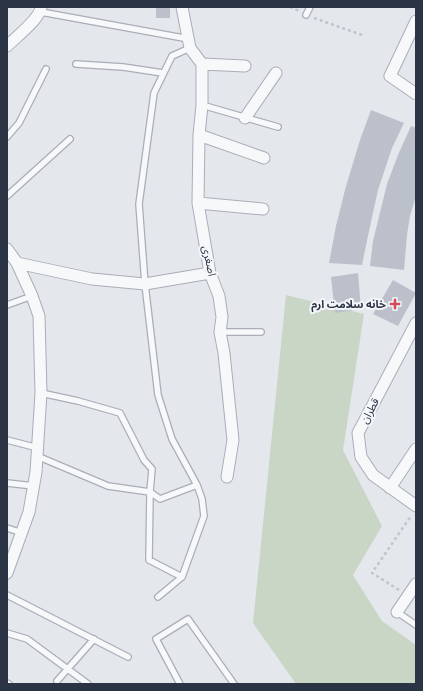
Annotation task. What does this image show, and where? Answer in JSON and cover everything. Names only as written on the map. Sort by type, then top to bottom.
[{"type":"street","points":[[182,7],[189,43],[202,64],[245,66]]},
{"type":"street","points":[[7,46],[30,24],[41,10]]},
{"type":"street","points":[[416,21],[390,76],[416,94]]},
{"type":"street","name":"اصغری","points":[[202,64],[198,203],[210,272],[219,296],[222,317],[220,332],[224,353],[233,440],[227,477]]},
{"type":"street","points":[[245,118],[276,73]]},
{"type":"street","points":[[199,135],[264,158]]},
{"type":"street","points":[[198,203],[263,209]]},
{"type":"street","points":[[7,249],[17,263],[32,296],[39,316],[41,393],[34,486],[29,512],[7,573]]},
{"type":"street","points":[[17,263],[92,279],[145,284],[210,272]]},
{"type":"street","name":"قطران","points":[[414,510],[373,475],[361,457],[358,433],[416,324]]},
{"type":"street","points":[[390,488],[416,449]]},
{"type":"street","points":[[397,612],[416,584]]},
{"type":"lane","points":[[306,15],[310,7]]},
{"type":"lane","points":[[41,10],[189,43]]},
{"type":"lane","points":[[158,598],[182,577],[204,516],[202,499],[197,485],[172,439],[158,395],[145,284],[139,204],[154,93],[172,56],[189,43]]},
{"type":"lane","points":[[76,64],[123,67],[163,73]]},
{"type":"lane","points":[[7,137],[19,123],[46,69]]},
{"type":"lane","points":[[202,105],[278,127]]},
{"type":"lane","points":[[7,196],[70,139]]},
{"type":"lane","points":[[7,305],[32,296]]},
{"type":"lane","points":[[220,332],[261,332]]},
{"type":"lane","points":[[41,393],[78,400],[120,413],[144,460],[152,469],[150,492],[149,560],[182,577]]},
{"type":"lane","points":[[7,440],[37,452],[108,486],[150,492],[160,499],[197,485]]},
{"type":"lane","points":[[7,483],[34,486]]},
{"type":"lane","points":[[7,528],[22,533]]},
{"type":"lane","points":[[7,595],[128,657]]},
{"type":"lane","points":[[397,612],[416,625]]},
{"type":"lane","points":[[180,684],[156,639],[188,619],[234,684]]},
{"type":"lane","points":[[7,633],[27,639],[88,684]]},
{"type":"lane","points":[[58,681],[94,639]]},
{"type":"path","points":[[290,7],[306,15],[362,35]]},
{"type":"path","points":[[408,596],[372,573],[414,510]]},
{"type":"green space","points":[[286,295],[364,314],[343,450],[382,526],[353,575],[382,621],[416,645],[416,684],[296,684],[253,623]]},
{"type":"building","points":[[156,7],[170,7],[170,18],[156,18]]},
{"type":"building","points":[[371,110],[404,123],[392,148],[378,190],[362,265],[329,263],[346,186]]},
{"type":"building","points":[[411,126],[416,128],[416,196],[410,216],[404,270],[370,266],[373,241],[387,184]]},
{"type":"building","points":[[358,273],[361,309],[335,313],[331,277]]},
{"type":"building","name":"خانه سلامت ارم","points":[[393,280],[416,293],[398,326],[373,314]]},
{"type":"place","name":"خانه سلامت ارم","points":[[395,304]]}]
